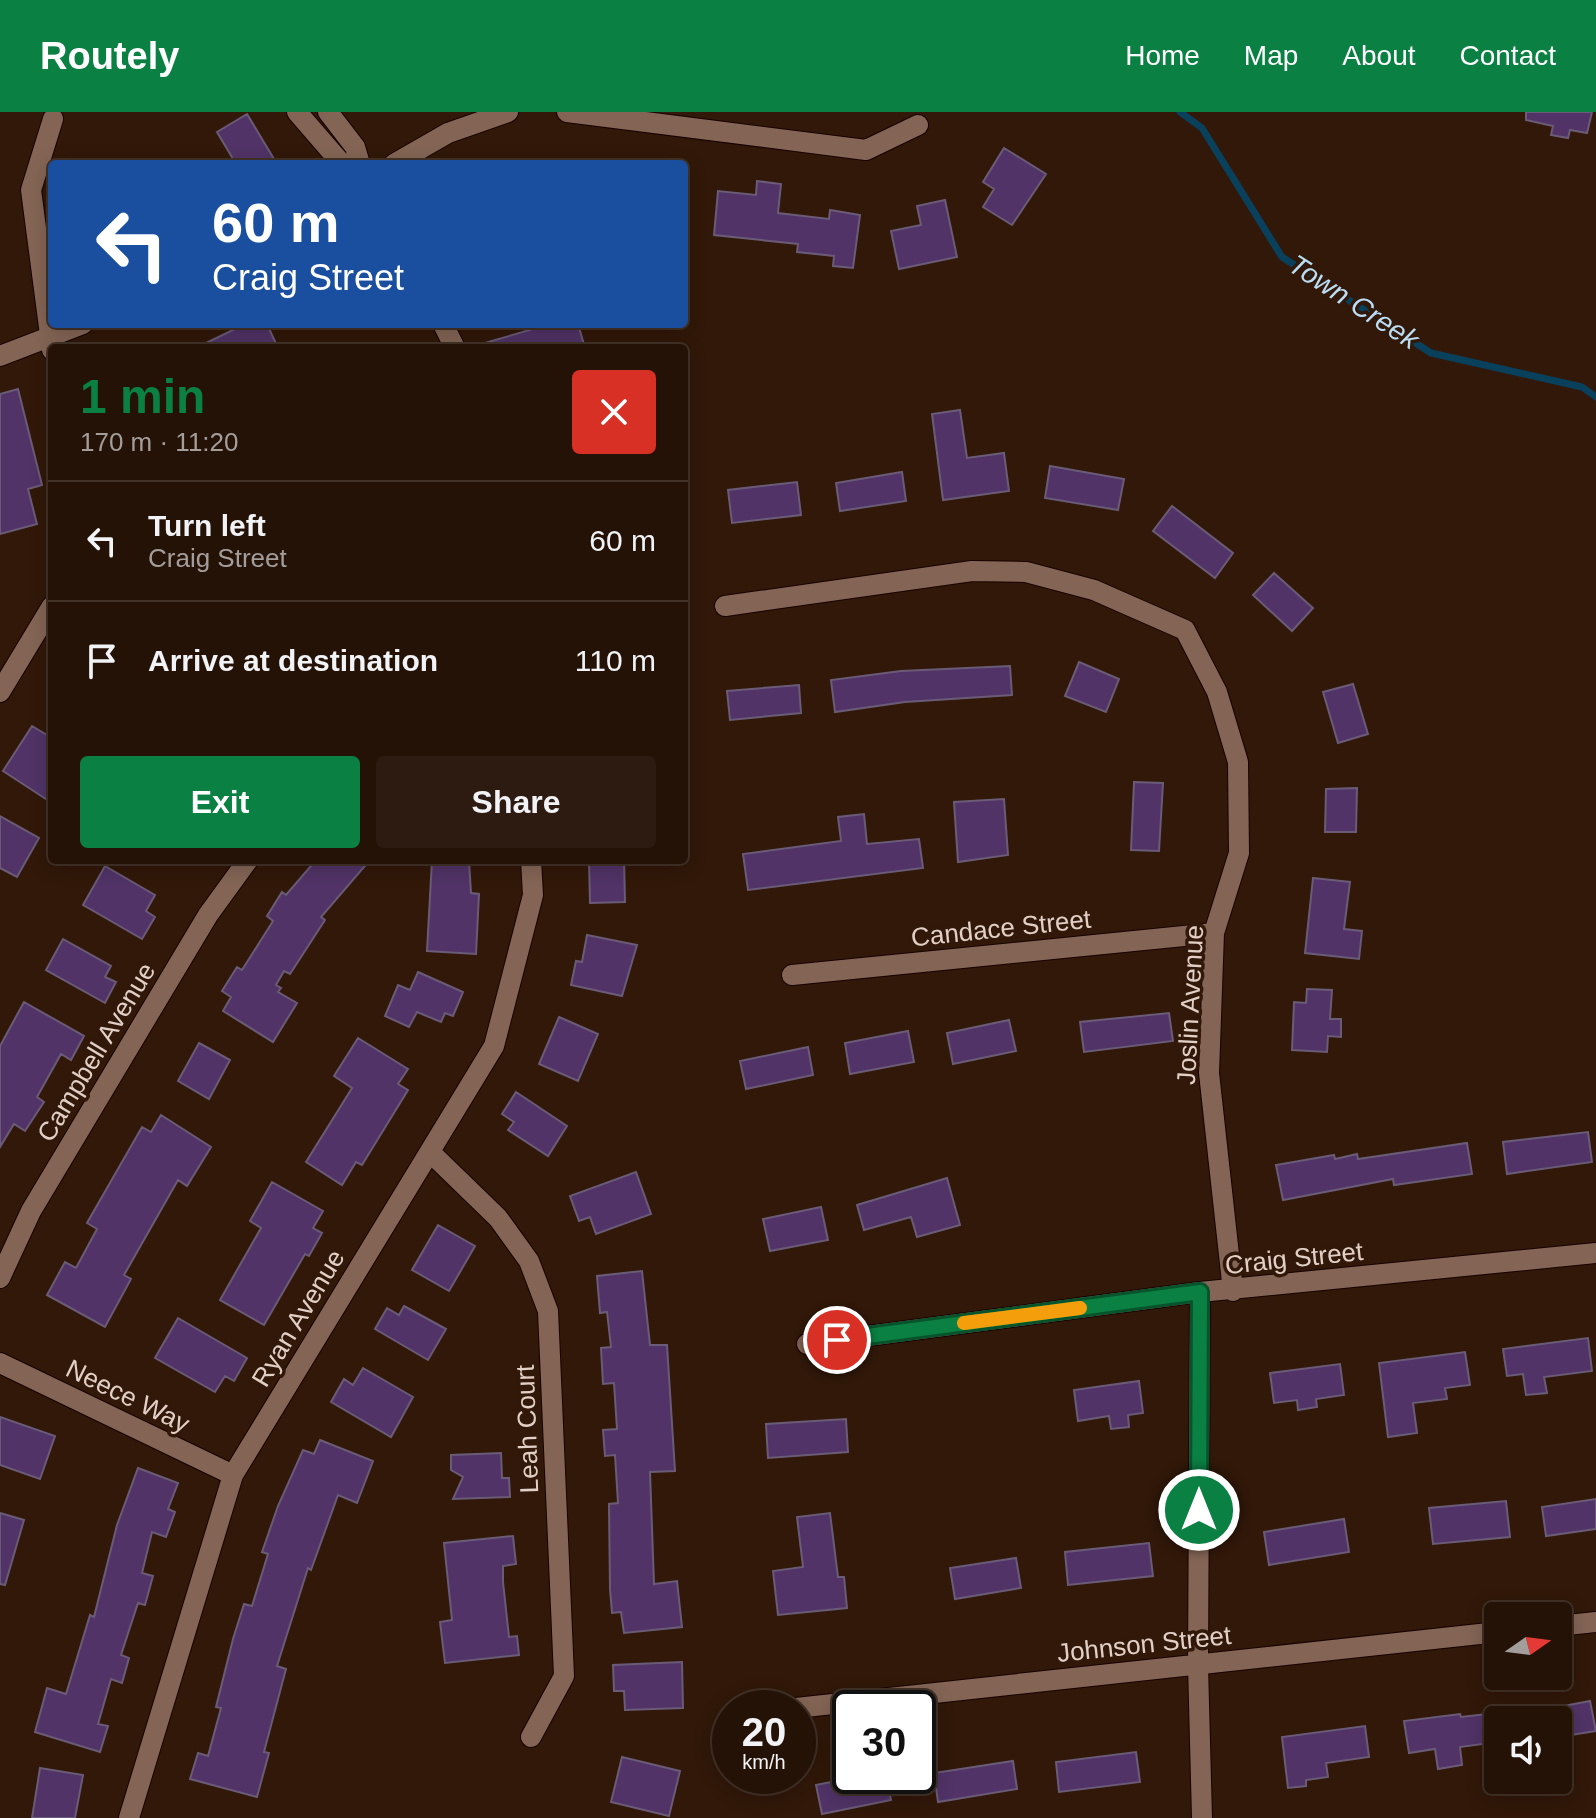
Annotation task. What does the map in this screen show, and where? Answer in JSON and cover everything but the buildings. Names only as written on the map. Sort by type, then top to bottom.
[{"type":"street","points":[[297,112],[339,160]]},
{"type":"street","points":[[328,112],[355,147],[359,160]]},
{"type":"street","points":[[401,160],[448,133],[508,112]]},
{"type":"street","points":[[567,112],[866,150],[918,125]]},
{"type":"street","points":[[48,327],[31,190],[53,119]]},
{"type":"street","points":[[0,356],[50,343],[76,328]]},
{"type":"street","name":"Joslin Avenue","points":[[725,606],[972,571],[1026,572],[1094,590],[1185,630],[1217,692],[1238,762],[1239,853],[1214,933],[1209,1073],[1233,1291]]},
{"type":"street","points":[[0,692],[48,613]]},
{"type":"street","name":"Campbell Avenue","points":[[0,1278],[31,1211],[208,915],[245,864]]},
{"type":"street","name":"Ryan Avenue","points":[[129,1818],[233,1475],[494,1046],[533,895],[531,864]]},
{"type":"street","name":"Candace Street","points":[[792,975],[1214,933]]},
{"type":"street","name":"Leah Court","points":[[430,1152],[498,1218],[529,1261],[548,1311],[564,1676],[531,1737]]},
{"type":"street","name":"Craig Street","points":[[807,1344],[1200,1292],[1596,1253]]},
{"type":"street","points":[[1200,1292],[1198,1665],[1202,1818]]},
{"type":"street","name":"Neece Way","points":[[0,1363],[233,1475]]},
{"type":"street","points":[[1572,1625],[1596,1622]]},
{"type":"street","name":"Johnson Street","points":[[816,1706],[1484,1634]]},
{"type":"waterway","name":"Town Creek","points":[[1180,112],[1202,128],[1282,257],[1431,353],[1582,387],[1596,397]]},
{"type":"slow traffic","points":[[964,1323],[1080,1308]]},
{"type":"route","points":[[837,1340],[1200,1292],[1199,1510]]}]
